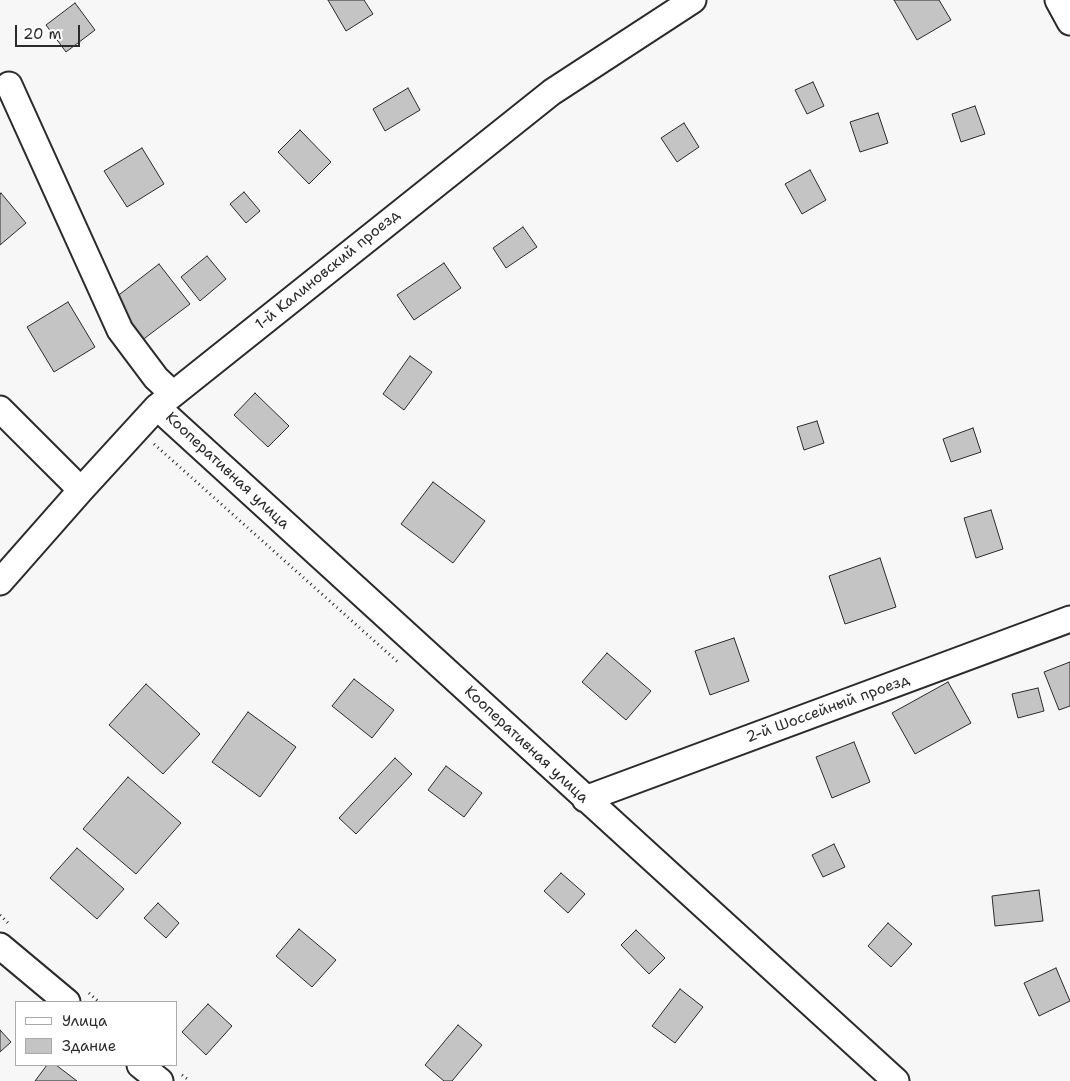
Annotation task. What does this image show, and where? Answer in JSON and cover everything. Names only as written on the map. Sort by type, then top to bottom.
[{"type":"street","name":"1-й Калиновский проезд","points":[[0,582],[81,490],[165,400],[552,92],[693,0]]},
{"type":"street","points":[[1058,0],[1070,22]]},
{"type":"street","name":"Кооперативная улица","points":[[9,84],[120,330],[156,378],[165,400],[586,799],[896,1081]]},
{"type":"street","points":[[0,409],[81,490]]},
{"type":"street","name":"2-й Шоссейный проезд","points":[[586,799],[1070,619]]},
{"type":"street","points":[[0,946],[66,1001]]},
{"type":"street","points":[[141,1066],[160,1081]]},
{"type":"building","points":[[328,0],[364,0],[373,14],[346,31]]},
{"type":"building","points":[[894,0],[939,0],[951,20],[917,40]]},
{"type":"building","points":[[75,3],[95,30],[66,52],[46,25]]},
{"type":"building","points":[[813,82],[824,106],[807,114],[795,90]]},
{"type":"building","points":[[408,88],[420,110],[385,131],[373,109]]},
{"type":"building","points":[[975,106],[985,134],[961,142],[952,114]]},
{"type":"building","points":[[878,113],[888,143],[860,152],[850,122]]},
{"type":"building","points":[[684,123],[699,147],[677,162],[661,138]]},
{"type":"building","points":[[300,130],[331,162],[309,184],[278,152]]},
{"type":"building","points":[[142,148],[164,184],[127,207],[104,171]]},
{"type":"building","points":[[810,170],[826,200],[802,214],[785,184]]},
{"type":"building","points":[[244,192],[260,211],[246,223],[230,204]]},
{"type":"building","points":[[0,194],[26,223],[0,245]]},
{"type":"building","points":[[523,227],[537,247],[506,268],[493,248]]},
{"type":"building","points":[[207,256],[226,279],[200,301],[181,277]]},
{"type":"building","points":[[444,263],[461,288],[414,320],[397,295]]},
{"type":"building","points":[[159,264],[190,304],[141,341],[111,301]]},
{"type":"building","points":[[68,302],[95,347],[54,372],[27,327]]},
{"type":"building","points":[[410,356],[432,372],[404,410],[383,394]]},
{"type":"building","points":[[255,393],[289,426],[268,447],[234,415]]},
{"type":"building","points":[[817,421],[824,443],[804,450],[797,427]]},
{"type":"building","points":[[973,428],[981,452],[951,462],[943,439]]},
{"type":"building","points":[[433,482],[485,521],[453,563],[401,524]]},
{"type":"building","points":[[991,510],[1003,549],[976,558],[964,518]]},
{"type":"building","points":[[880,558],[896,607],[845,624],[829,576]]},
{"type":"building","points":[[734,638],[749,681],[710,695],[695,651]]},
{"type":"building","points":[[607,653],[651,691],[626,720],[582,682]]},
{"type":"building","points":[[1070,662],[1070,706],[1059,710],[1044,672]]},
{"type":"building","points":[[354,679],[394,710],[372,738],[332,706]]},
{"type":"building","points":[[948,682],[971,723],[915,754],[892,713]]},
{"type":"building","points":[[146,684],[200,734],[163,774],[109,725]]},
{"type":"building","points":[[1038,688],[1044,711],[1018,718],[1012,694]]},
{"type":"building","points":[[248,712],[296,747],[260,797],[212,762]]},
{"type":"building","points":[[854,742],[870,782],[832,798],[816,757]]},
{"type":"building","points":[[395,758],[412,774],[356,834],[339,818]]},
{"type":"building","points":[[446,766],[482,793],[464,817],[428,790]]},
{"type":"building","points":[[128,777],[181,823],[136,874],[83,829]]},
{"type":"building","points":[[834,844],[845,867],[823,877],[812,855]]},
{"type":"building","points":[[77,848],[124,889],[97,919],[50,878]]},
{"type":"building","points":[[561,873],[585,894],[568,913],[544,891]]},
{"type":"building","points":[[1039,890],[1043,921],[995,926],[992,896]]},
{"type":"building","points":[[158,903],[179,923],[166,938],[144,918]]},
{"type":"building","points":[[888,923],[912,944],[891,967],[868,946]]},
{"type":"building","points":[[299,929],[336,960],[312,987],[276,956]]},
{"type":"building","points":[[636,930],[665,958],[649,974],[621,945]]},
{"type":"building","points":[[1056,968],[1070,1001],[1039,1016],[1024,983]]},
{"type":"building","points":[[680,989],[703,1007],[675,1043],[652,1026]]},
{"type":"building","points":[[208,1004],[232,1026],[206,1055],[182,1032]]},
{"type":"building","points":[[458,1025],[482,1045],[452,1081],[444,1081],[425,1065]]},
{"type":"building","points":[[0,1030],[11,1042],[0,1052]]},
{"type":"building","points":[[46,1066],[57,1066],[77,1081],[35,1081]]}]
